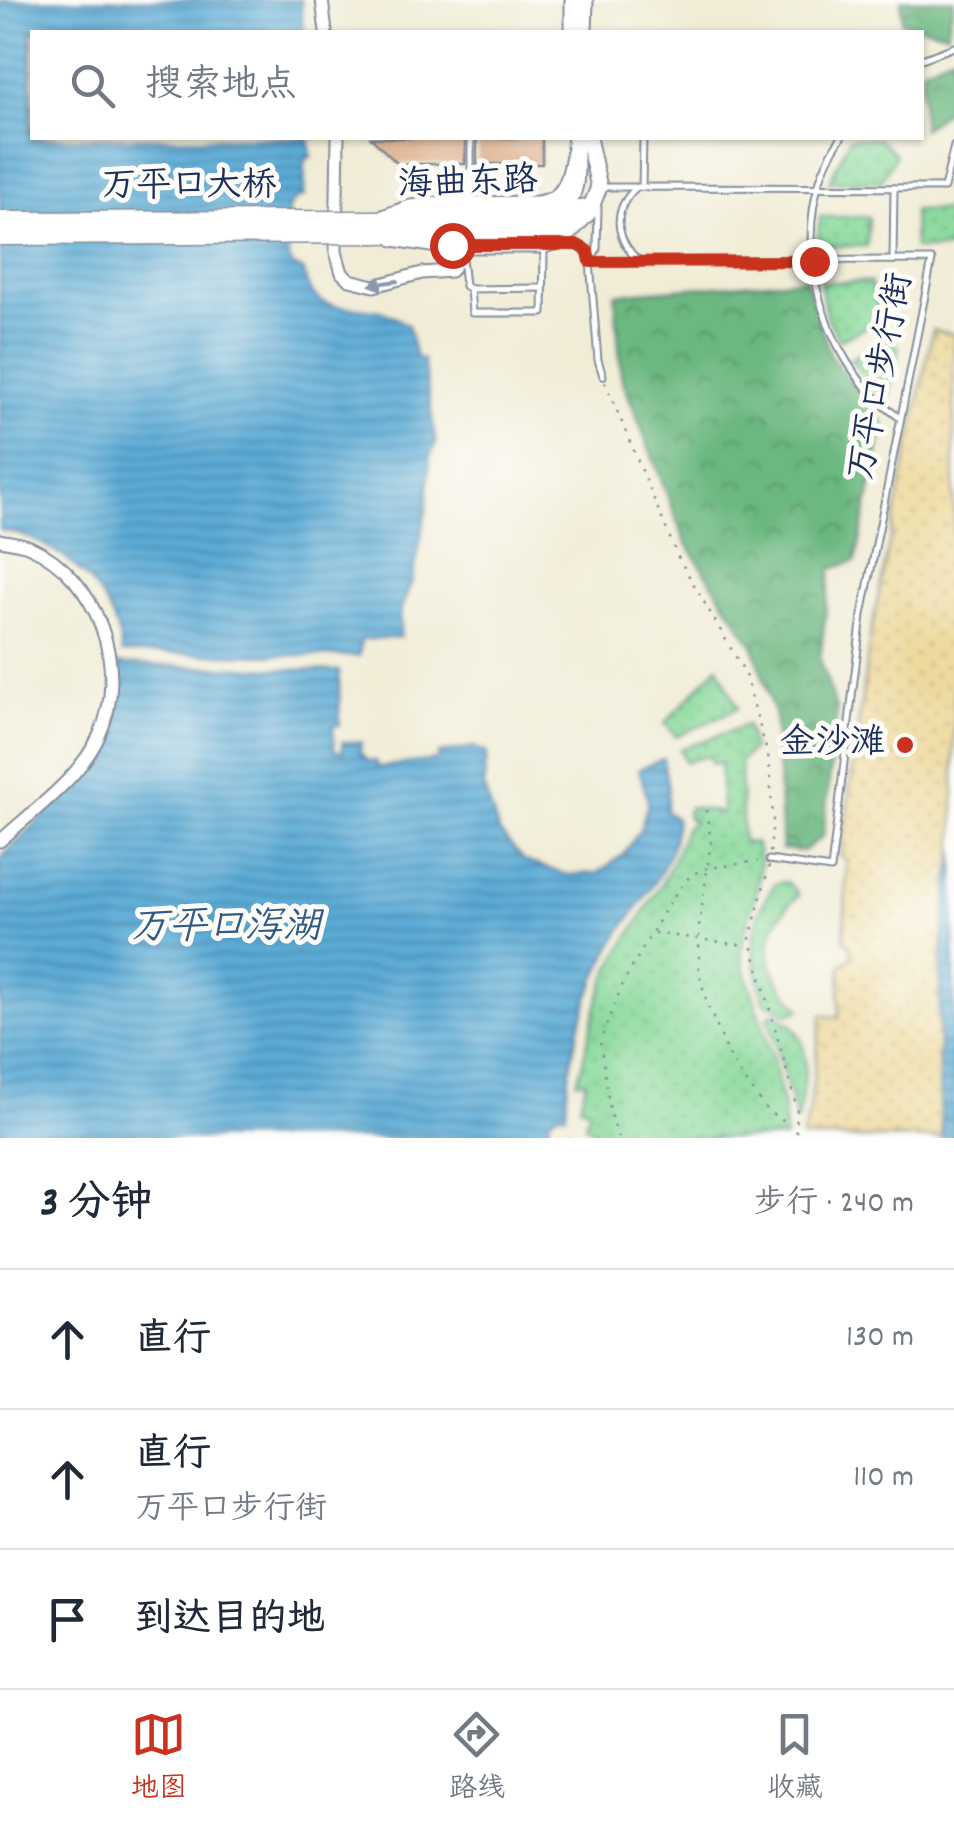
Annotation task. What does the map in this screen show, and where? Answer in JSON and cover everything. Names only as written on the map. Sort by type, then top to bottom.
[{"type":"main road","name":"海曲东路","points":[[376,227],[542,219],[560,212]]},
{"type":"main road","name":"万平口大桥","points":[[0,222],[376,227]]},
{"type":"main road","name":"海曲东路","points":[[376,227],[544,238]]},
{"type":"main road","name":"万平口大桥","points":[[0,236],[376,227]]},
{"type":"street","points":[[322,0],[326,30]]},
{"type":"street","points":[[572,0],[573,30]]},
{"type":"street","points":[[584,30],[585,0]]},
{"type":"street","points":[[338,140],[336,252],[342,273],[350,280],[374,286],[422,273],[451,271],[457,261],[456,245]]},
{"type":"street","points":[[376,227],[413,243],[456,245],[564,239],[580,225],[598,187],[581,140]]},
{"type":"street","points":[[376,227],[410,208],[536,204],[553,200],[568,184],[581,140]]},
{"type":"street","points":[[544,238],[575,216],[586,198],[589,174],[581,140]]},
{"type":"street","points":[[560,212],[576,188],[581,140]]},
{"type":"street","points":[[0,540],[29,546],[62,568],[82,591],[110,649],[110,699],[99,735],[78,770],[0,840]]},
{"type":"lane","points":[[924,58],[954,46]]},
{"type":"lane","points":[[471,140],[471,204]]},
{"type":"lane","points":[[642,261],[629,252],[618,230],[620,210],[639,187],[643,140]]},
{"type":"lane","points":[[840,140],[819,188],[814,224],[818,296],[837,348],[868,391],[900,418]]},
{"type":"lane","points":[[590,262],[597,249],[598,187],[944,188],[954,146]]},
{"type":"lane","points":[[893,260],[894,188]]},
{"type":"lane","points":[[470,289],[472,314],[543,314],[544,238],[588,251],[598,360],[603,376]]},
{"type":"lane","points":[[456,245],[465,286],[470,289],[543,288]]},
{"type":"lane","name":"万平口步行街","points":[[590,262],[932,260],[862,615],[831,869],[769,860]]},
{"type":"path","points":[[603,376],[678,557],[744,671],[769,760],[773,819],[769,860],[750,938],[784,1052],[796,1108],[796,1138]]},
{"type":"path","points":[[706,810],[711,842],[698,927],[698,972],[732,1062],[768,1112],[788,1123]]},
{"type":"path","points":[[618,1138],[600,1042],[624,982],[672,898],[691,876],[704,869],[758,861]]},
{"type":"path","points":[[652,933],[742,944]]},
{"type":"green space","points":[[901,0],[954,0],[947,33],[902,22]]},
{"type":"green space","points":[[954,54],[950,108],[924,128],[924,68]]},
{"type":"green space","points":[[849,140],[880,140],[896,155],[881,181],[829,182]]},
{"type":"green space","points":[[954,210],[950,249],[914,249],[913,211]]},
{"type":"green space","points":[[820,217],[869,217],[867,246],[817,246]]},
{"type":"green space","points":[[806,279],[831,357],[884,422],[856,561],[831,569],[820,659],[837,712],[823,836],[803,851],[782,849],[775,717],[754,647],[685,541],[621,376],[615,294]]},
{"type":"green space","points":[[820,282],[870,282],[883,319],[839,340],[826,315]]},
{"type":"green space","points":[[891,338],[899,348],[887,406],[850,359]]},
{"type":"green space","points":[[718,666],[738,708],[676,737],[665,723]]},
{"type":"green space","points":[[747,725],[753,749],[740,761],[743,842],[755,843],[760,868],[742,955],[779,1083],[785,1138],[596,1138],[596,1132],[585,1125],[589,1110],[580,1105],[586,1081],[577,1081],[604,983],[669,868],[685,828],[694,822],[688,818],[690,807],[722,813],[720,763],[712,764],[709,756],[685,762],[680,749]]},
{"type":"green space","points":[[782,882],[799,895],[785,910],[770,938],[769,952],[778,980],[801,1009],[788,1014],[764,1002],[753,941],[765,899],[775,884]]},
{"type":"green space","points":[[772,1013],[787,1021],[803,1045],[805,1075],[797,1122],[768,1017]]},
{"type":"sand","name":"金沙滩","points":[[933,330],[954,334],[954,852],[939,995],[942,1138],[802,1138],[809,1114],[822,1015],[839,1018],[841,966],[852,957],[851,947],[844,939],[847,861],[841,856],[870,637]]},
{"type":"water","points":[[0,0],[301,0],[303,30],[30,30],[30,140],[309,140],[311,157],[305,159],[304,196],[288,208],[288,258],[293,266],[304,271],[314,295],[322,301],[383,312],[408,325],[416,358],[423,359],[436,443],[430,457],[427,506],[413,579],[401,609],[400,637],[361,640],[359,656],[122,653],[108,609],[81,572],[43,544],[0,530]]},
{"type":"water","name":"万平口泻湖","points":[[117,664],[339,671],[340,725],[333,726],[335,751],[343,752],[342,742],[361,742],[360,753],[368,761],[376,761],[377,767],[438,760],[438,754],[474,747],[487,753],[484,788],[499,832],[525,861],[567,875],[598,873],[624,854],[640,830],[648,802],[639,769],[663,759],[668,787],[666,812],[676,818],[674,835],[664,866],[618,936],[588,999],[570,1068],[566,1114],[556,1113],[548,1122],[554,1133],[569,1129],[571,1138],[0,1138],[0,859],[97,762],[117,713]]},
{"type":"water","points":[[954,852],[954,1138],[942,1138],[939,995]]},
{"type":"building","points":[[373,140],[465,140],[465,164],[398,164]]},
{"type":"building","points":[[477,140],[542,140],[542,164],[477,164]]},
{"type":"place","name":"金沙滩","points":[[905,745]]},
{"type":"route","points":[[452,245],[578,245],[588,251],[590,262],[814,261]]}]
